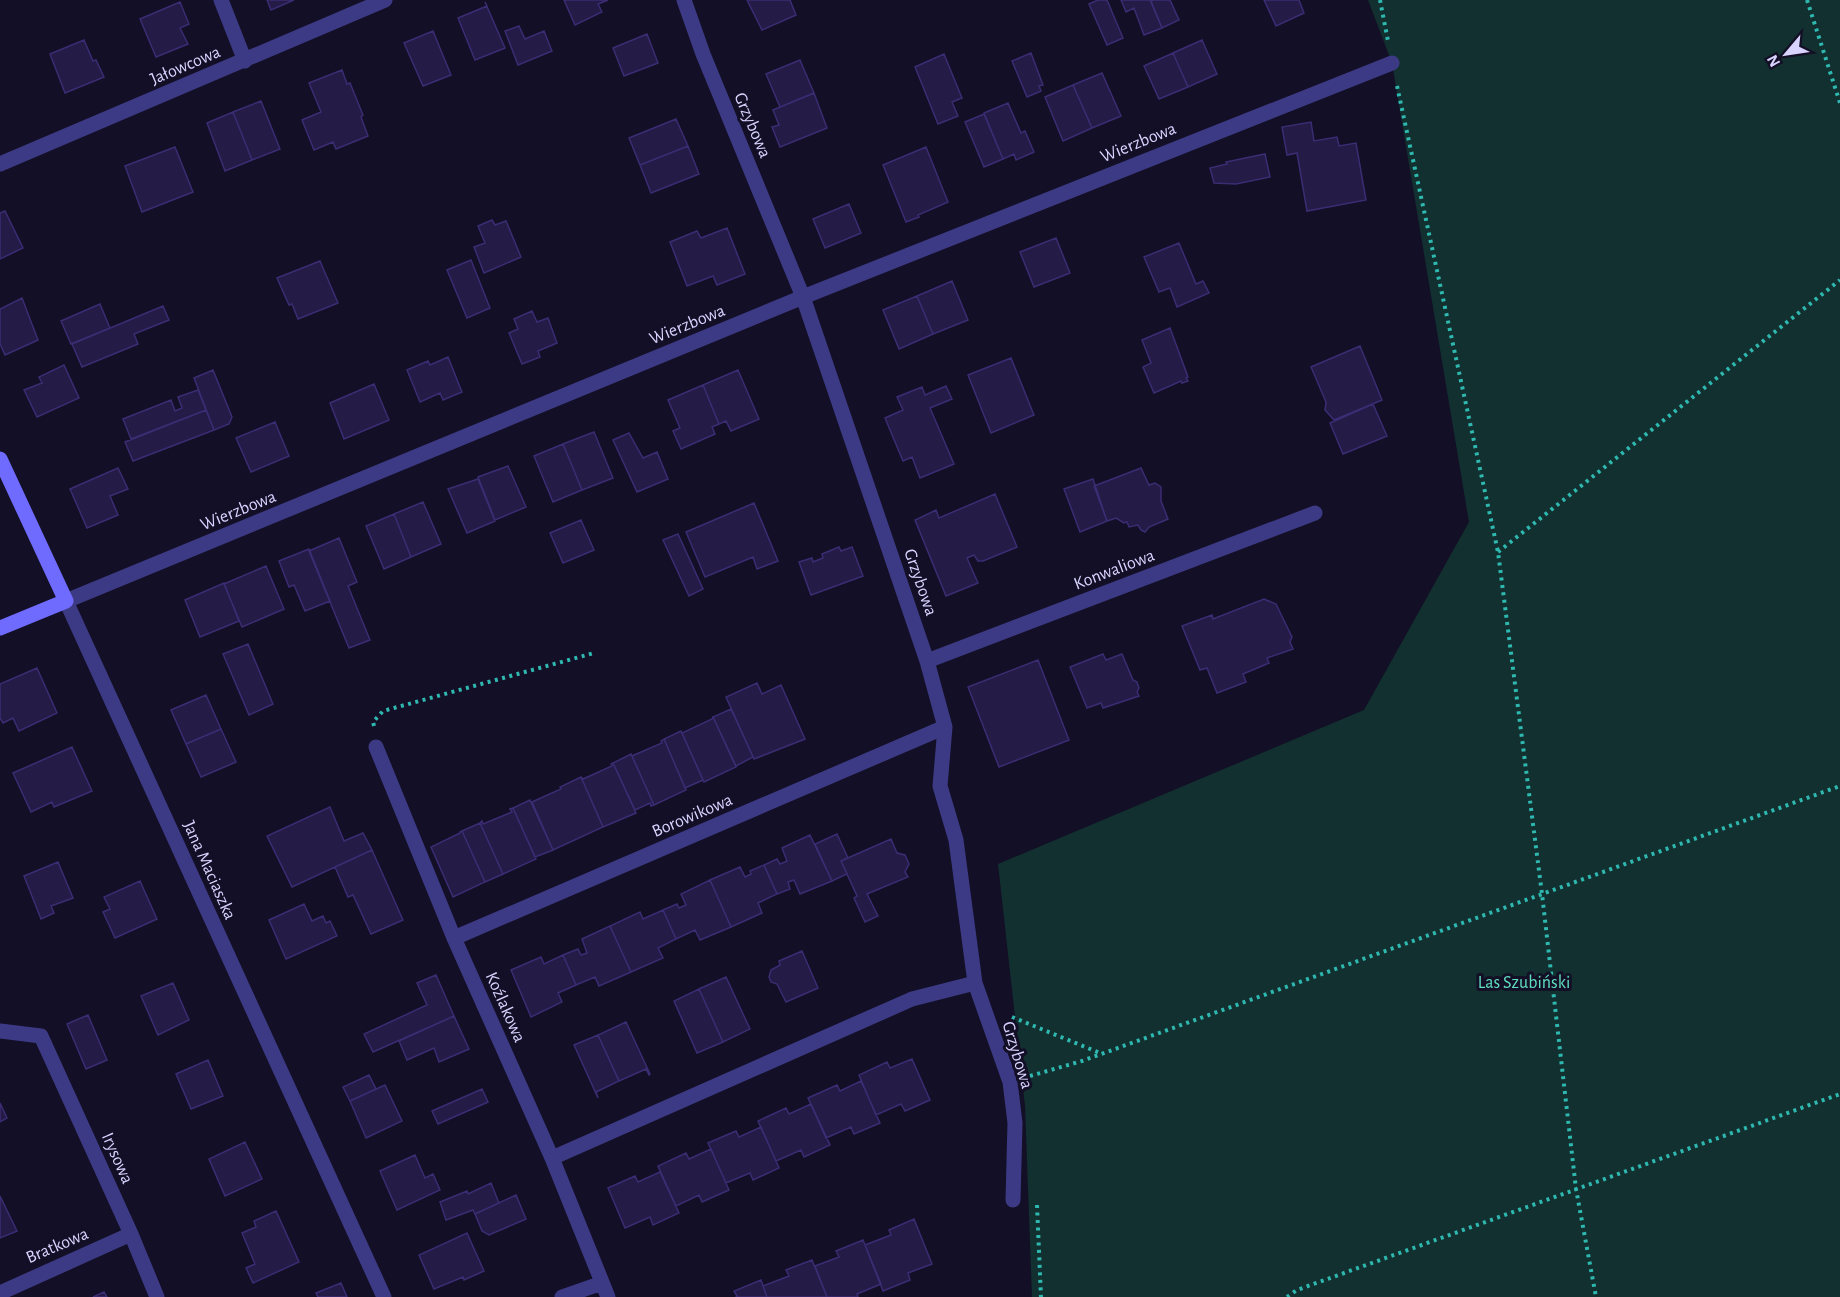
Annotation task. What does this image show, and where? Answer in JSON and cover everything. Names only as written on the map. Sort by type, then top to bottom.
[{"type":"street","points":[[221,0],[245,61]]},
{"type":"street","name":"Jałowcowa","points":[[0,164],[385,0]]},
{"type":"street","name":"Grzybowa","points":[[684,0],[703,54],[803,297],[927,661],[945,727],[940,786],[956,840],[975,983],[1010,1082],[1015,1123],[1013,1200]]},
{"type":"street","name":"Wierzbowa","points":[[0,628],[803,297],[1392,63]]},
{"type":"street","name":"Jana Maciaszka","points":[[0,459],[384,1297]]},
{"type":"street","name":"Konwaliowa","points":[[927,661],[1315,513]]},
{"type":"street","name":"Borowikowa","points":[[454,938],[945,727]]},
{"type":"street","name":"Koźlakowa","points":[[376,747],[454,938],[552,1158],[605,1290],[562,1297]]},
{"type":"street","points":[[552,1158],[912,999],[975,983]]},
{"type":"street","name":"Irysowa","points":[[0,1031],[41,1036],[131,1234],[157,1297]]},
{"type":"street","name":"Bratkowa","points":[[0,1293],[131,1234]]},
{"type":"path","points":[[1380,0],[1498,552],[1542,894],[1576,1189],[1596,1297]]},
{"type":"path","points":[[1806,0],[1840,103]]},
{"type":"path","points":[[1498,552],[1840,280]]},
{"type":"path","points":[[376,747],[373,722],[383,711],[594,653]]},
{"type":"path","points":[[1010,1082],[1101,1054],[1840,786]]},
{"type":"path","points":[[981,1005],[1101,1054]]},
{"type":"path","points":[[1287,1297],[1297,1290],[1840,1094]]},
{"type":"path","points":[[1014,1173],[1034,1195],[1038,1209],[1041,1297]]},
{"type":"green space","name":"Las Szubiński","points":[[1368,0],[1840,0],[1840,1297],[1032,1297],[1025,1106],[998,864],[1364,710],[1469,522],[1392,63]]},
{"type":"building","points":[[267,0],[294,0],[271,10]]},
{"type":"building","points":[[564,0],[608,0],[598,4],[602,12],[575,25]]},
{"type":"building","points":[[747,0],[790,0],[796,15],[762,30]]},
{"type":"building","points":[[1098,0],[1107,0],[1123,38],[1107,45],[1089,4]]},
{"type":"building","points":[[1121,0],[1150,0],[1162,28],[1144,35],[1134,8],[1126,12]]},
{"type":"building","points":[[1170,0],[1179,20],[1162,28],[1151,1]]},
{"type":"building","points":[[1264,0],[1299,0],[1304,13],[1276,26]]},
{"type":"building","points":[[180,2],[189,24],[180,28],[188,44],[156,57],[140,19]]},
{"type":"building","points":[[487,6],[505,48],[475,60],[458,18]]},
{"type":"building","points":[[519,26],[525,39],[544,31],[552,51],[518,65],[505,31]]},
{"type":"building","points":[[433,31],[451,75],[423,86],[404,43]]},
{"type":"building","points":[[647,34],[658,63],[624,76],[613,48]]},
{"type":"building","points":[[84,40],[93,61],[96,60],[104,77],[65,93],[50,54]]},
{"type":"building","points":[[1202,40],[1217,74],[1188,87],[1173,53]]},
{"type":"building","points":[[1031,53],[1043,85],[1039,86],[1041,91],[1027,97],[1012,61]]},
{"type":"building","points":[[1173,53],[1188,87],[1159,99],[1144,66]]},
{"type":"building","points":[[944,54],[962,98],[952,102],[958,116],[938,124],[915,67]]},
{"type":"building","points":[[800,60],[814,93],[780,107],[766,74]]},
{"type":"building","points":[[342,70],[363,115],[361,117],[368,136],[336,149],[333,142],[314,150],[302,120],[321,112],[309,83]]},
{"type":"building","points":[[1102,73],[1121,116],[1092,128],[1073,85]]},
{"type":"building","points":[[1073,85],[1092,128],[1063,141],[1045,97]]},
{"type":"building","points":[[814,93],[827,128],[780,147],[772,127],[779,125],[773,110]]},
{"type":"building","points":[[261,101],[280,149],[252,160],[233,112]]},
{"type":"building","points":[[1008,103],[1021,133],[1025,131],[1034,152],[1016,160],[1014,154],[1003,159],[984,113]]},
{"type":"building","points":[[233,112],[252,160],[225,171],[207,123]]},
{"type":"building","points":[[984,114],[1003,159],[984,167],[965,122]]},
{"type":"building","points":[[676,119],[688,146],[640,165],[629,138]]},
{"type":"building","points":[[1311,122],[1314,141],[1337,137],[1339,146],[1356,143],[1366,200],[1307,211],[1297,153],[1287,155],[1282,127]]},
{"type":"building","points":[[688,146],[699,174],[651,193],[640,165]]},
{"type":"building","points":[[175,147],[193,192],[142,212],[125,166]]},
{"type":"building","points":[[926,147],[948,202],[906,222],[883,165]]},
{"type":"building","points":[[1265,154],[1270,177],[1236,184],[1214,183],[1210,168],[1227,164],[1226,162]]},
{"type":"building","points":[[849,204],[861,233],[825,248],[813,219]]},
{"type":"building","points":[[5,211],[23,248],[0,259],[0,213]]},
{"type":"building","points":[[492,220],[495,225],[506,221],[521,257],[484,273],[474,247],[485,243],[478,226]]},
{"type":"building","points":[[727,228],[745,274],[717,285],[713,276],[687,286],[670,242],[697,231],[701,238]]},
{"type":"building","points":[[1056,238],[1070,273],[1034,287],[1020,252]]},
{"type":"building","points":[[1179,243],[1196,284],[1203,281],[1209,293],[1177,307],[1170,288],[1159,292],[1144,257]]},
{"type":"building","points":[[471,260],[490,308],[467,318],[447,270]]},
{"type":"building","points":[[320,261],[338,303],[298,319],[277,278]]},
{"type":"building","points":[[952,281],[968,320],[933,334],[917,296]]},
{"type":"building","points":[[917,296],[933,334],[899,349],[883,310]]},
{"type":"building","points":[[22,298],[38,340],[5,355],[0,344],[0,309]]},
{"type":"building","points":[[100,304],[110,328],[71,344],[61,321]]},
{"type":"building","points":[[163,306],[169,320],[134,334],[138,344],[82,367],[72,344]]},
{"type":"building","points":[[532,311],[537,322],[548,318],[557,343],[538,351],[540,357],[522,364],[509,333],[518,329],[514,319]]},
{"type":"building","points":[[1170,328],[1188,381],[1182,383],[1181,381],[1154,393],[1143,367],[1151,363],[1142,340]]},
{"type":"building","points":[[1360,346],[1382,400],[1334,420],[1325,410],[1326,402],[1311,367]]},
{"type":"building","points":[[448,357],[462,392],[443,400],[440,393],[420,402],[407,370],[428,361],[430,365]]},
{"type":"building","points":[[1011,358],[1034,415],[991,433],[968,375]]},
{"type":"building","points":[[64,365],[79,398],[37,417],[24,390],[42,383],[39,377]]},
{"type":"building","points":[[213,370],[232,417],[229,424],[214,430],[194,378]]},
{"type":"building","points":[[738,370],[759,419],[731,431],[726,421],[719,424],[703,385]]},
{"type":"building","points":[[374,384],[389,420],[344,439],[330,403]]},
{"type":"building","points":[[703,385],[719,424],[712,427],[715,434],[681,449],[673,431],[680,428],[668,400]]},
{"type":"building","points":[[946,386],[952,399],[930,408],[954,464],[920,478],[912,457],[903,461],[885,418],[903,410],[897,397],[922,387],[925,395]]},
{"type":"building","points":[[198,390],[206,410],[131,439],[123,419],[171,400],[175,411],[182,408],[178,397]]},
{"type":"building","points":[[1373,404],[1387,436],[1343,454],[1330,423]]},
{"type":"building","points":[[206,410],[214,430],[133,461],[125,442]]},
{"type":"building","points":[[275,422],[289,456],[251,472],[236,438]]},
{"type":"building","points":[[594,432],[613,478],[582,490],[563,444]]},
{"type":"building","points":[[629,433],[643,458],[657,452],[668,479],[637,492],[613,440]]},
{"type":"building","points":[[563,444],[582,490],[553,502],[534,456]]},
{"type":"building","points":[[508,466],[526,507],[495,520],[478,477]]},
{"type":"building","points":[[118,468],[128,489],[110,496],[118,515],[87,528],[70,489]]},
{"type":"building","points":[[1141,468],[1149,485],[1155,483],[1161,487],[1161,501],[1168,519],[1149,527],[1145,532],[1138,525],[1129,527],[1127,522],[1124,523],[1116,518],[1107,521],[1094,486]]},
{"type":"building","points":[[478,479],[495,521],[467,533],[448,489]]},
{"type":"building","points":[[1093,479],[1107,521],[1080,532],[1064,489]]},
{"type":"building","points":[[995,494],[1017,547],[983,561],[978,561],[974,555],[967,558],[978,583],[946,596],[915,520],[936,510],[939,518]]},
{"type":"building","points":[[423,502],[441,544],[411,557],[394,514]]},
{"type":"building","points":[[754,503],[778,561],[757,569],[753,557],[705,577],[686,532]]},
{"type":"building","points":[[394,514],[411,557],[384,569],[366,526]]},
{"type":"building","points":[[581,520],[594,550],[563,563],[550,533]]},
{"type":"building","points":[[678,534],[703,589],[689,596],[663,540]]},
{"type":"building","points":[[339,538],[357,582],[348,586],[370,640],[349,648],[309,551]]},
{"type":"building","points":[[839,547],[841,551],[852,547],[863,576],[811,595],[799,562],[812,558],[813,562],[823,558],[822,554]]},
{"type":"building","points":[[309,549],[330,601],[305,611],[294,585],[289,587],[279,561]]},
{"type":"building","points":[[266,566],[284,609],[242,627],[224,584]]},
{"type":"building","points":[[224,583],[239,621],[200,637],[185,600]]},
{"type":"building","points":[[1264,599],[1276,604],[1292,637],[1290,642],[1293,649],[1267,658],[1269,663],[1243,674],[1246,682],[1217,693],[1207,668],[1200,670],[1182,626],[1212,615],[1213,619]]},
{"type":"building","points":[[248,644],[273,704],[249,715],[223,654]]},
{"type":"building","points":[[1103,654],[1106,660],[1122,654],[1133,680],[1137,682],[1139,696],[1103,708],[1101,703],[1087,708],[1070,667]]},
{"type":"building","points":[[1038,660],[1069,740],[999,767],[968,687]]},
{"type":"building","points":[[37,668],[57,713],[19,731],[13,718],[3,723],[0,718],[0,684]]},
{"type":"building","points":[[757,683],[762,694],[781,685],[805,739],[754,759],[726,697]]},
{"type":"building","points":[[206,695],[221,729],[186,744],[171,710]]},
{"type":"building","points":[[731,709],[753,757],[736,766],[713,717]]},
{"type":"building","points":[[713,717],[736,767],[704,782],[682,733]]},
{"type":"building","points":[[221,729],[236,762],[201,777],[186,744]]},
{"type":"building","points":[[681,731],[703,780],[685,788],[664,739]]},
{"type":"building","points":[[664,739],[686,790],[654,805],[632,756],[662,743]]},
{"type":"building","points":[[72,747],[92,791],[54,807],[52,802],[31,812],[13,773]]},
{"type":"building","points":[[631,754],[654,805],[651,806],[650,803],[635,810],[613,763]]},
{"type":"building","points":[[613,763],[636,813],[603,827],[581,777],[583,779],[612,766]]},
{"type":"building","points":[[581,777],[603,827],[553,850],[532,802]]},
{"type":"building","points":[[530,800],[553,850],[535,857],[513,808]]},
{"type":"building","points":[[330,807],[344,841],[363,833],[372,850],[292,887],[267,836]]},
{"type":"building","points":[[513,808],[536,859],[503,874],[480,823],[482,821],[483,824],[512,812],[510,809]]},
{"type":"building","points":[[480,823],[503,874],[485,882],[462,831]]},
{"type":"building","points":[[462,831],[485,882],[453,897],[431,847]]},
{"type":"building","points":[[837,834],[848,858],[841,861],[847,874],[832,881],[815,844]]},
{"type":"building","points":[[810,835],[832,881],[800,894],[794,880],[788,882],[790,889],[777,894],[764,865],[777,859],[780,864],[787,861],[782,848]]},
{"type":"building","points":[[891,839],[897,853],[905,855],[909,864],[905,872],[908,877],[867,894],[878,916],[865,922],[854,898],[857,896],[841,861]]},
{"type":"building","points":[[372,850],[403,920],[371,934],[353,895],[348,897],[335,867]]},
{"type":"building","points":[[58,862],[73,898],[51,906],[54,913],[41,919],[24,876]]},
{"type":"building","points":[[764,865],[777,894],[758,903],[762,913],[731,927],[710,880],[740,867],[745,877],[751,874],[750,871]]},
{"type":"building","points":[[710,880],[731,927],[700,940],[695,930],[676,939],[663,910],[677,904],[679,908],[686,905],[681,894]]},
{"type":"building","points":[[140,881],[157,919],[115,938],[103,912],[110,909],[104,897]]},
{"type":"building","points":[[304,904],[312,921],[323,916],[326,923],[330,921],[337,936],[286,959],[269,920]]},
{"type":"building","points":[[663,910],[676,939],[658,948],[663,958],[631,972],[610,926],[640,912],[643,919]]},
{"type":"building","points":[[610,926],[631,972],[599,986],[595,977],[576,985],[563,955],[578,949],[581,955],[587,953],[582,939]]},
{"type":"building","points":[[802,951],[818,988],[786,1002],[777,984],[771,982],[769,977],[771,970],[780,965],[779,961]]},
{"type":"building","points":[[563,955],[576,985],[558,993],[562,1002],[531,1017],[511,970],[541,957],[544,964]]},
{"type":"building","points":[[436,975],[454,1016],[373,1052],[364,1034],[427,1005],[417,983]]},
{"type":"building","points":[[726,977],[750,1029],[723,1042],[699,989]]},
{"type":"building","points":[[173,983],[189,1020],[158,1035],[141,996]]},
{"type":"building","points":[[699,989],[723,1042],[697,1053],[674,1001]]},
{"type":"building","points":[[88,1015],[107,1060],[86,1069],[67,1024]]},
{"type":"building","points":[[454,1016],[469,1049],[439,1062],[434,1048],[407,1060],[399,1041]]},
{"type":"building","points":[[626,1022],[650,1074],[646,1069],[619,1081],[598,1035]]},
{"type":"building","points":[[598,1035],[619,1081],[596,1092],[598,1098],[574,1045]]},
{"type":"building","points":[[912,1059],[930,1100],[905,1111],[901,1104],[876,1115],[859,1075],[887,1062],[890,1068]]},
{"type":"building","points":[[208,1060],[223,1096],[191,1109],[176,1074]]},
{"type":"building","points":[[369,1075],[376,1089],[350,1101],[343,1087]]},
{"type":"building","points":[[861,1081],[880,1123],[854,1134],[851,1127],[826,1138],[808,1098],[837,1085],[840,1091]]},
{"type":"building","points":[[385,1085],[402,1121],[366,1138],[350,1101]]},
{"type":"building","points":[[482,1089],[488,1102],[438,1124],[432,1111]]},
{"type":"building","points":[[0,1103],[7,1118],[0,1122]]},
{"type":"building","points":[[811,1104],[830,1145],[804,1157],[801,1150],[776,1161],[758,1121],[786,1108],[789,1114]]},
{"type":"building","points":[[761,1127],[779,1168],[753,1180],[750,1173],[726,1183],[708,1143],[736,1131],[739,1137]]},
{"type":"building","points":[[245,1142],[262,1179],[225,1196],[209,1159]]},
{"type":"building","points":[[711,1149],[729,1190],[702,1202],[699,1195],[676,1206],[658,1166],[686,1153],[689,1159]]},
{"type":"building","points":[[415,1155],[425,1178],[433,1174],[440,1190],[397,1210],[380,1171]]},
{"type":"building","points":[[660,1172],[679,1213],[653,1225],[650,1217],[625,1228],[608,1188],[635,1176],[638,1182]]},
{"type":"building","points":[[491,1183],[499,1203],[475,1214],[473,1210],[446,1220],[440,1202],[467,1191],[468,1194]]},
{"type":"building","points":[[516,1195],[526,1219],[489,1235],[482,1231],[475,1214]]},
{"type":"building","points":[[0,1196],[17,1231],[0,1238]]},
{"type":"building","points":[[276,1211],[299,1262],[253,1283],[246,1268],[255,1264],[242,1233],[256,1227],[254,1221]]},
{"type":"building","points":[[914,1219],[932,1264],[908,1273],[910,1280],[883,1291],[865,1245],[891,1235],[889,1230]]},
{"type":"building","points":[[467,1233],[484,1271],[434,1289],[419,1255]]},
{"type":"building","points":[[863,1240],[881,1284],[857,1294],[858,1297],[827,1297],[815,1266],[839,1257],[836,1251]]},
{"type":"building","points":[[812,1260],[827,1297],[767,1297],[763,1286],[789,1276],[786,1270]]},
{"type":"building","points":[[761,1280],[767,1297],[736,1297],[734,1291]]},
{"type":"building","points":[[341,1283],[347,1297],[318,1297],[316,1293]]},
{"type":"building","points":[[104,1292],[107,1297],[93,1297]]}]
